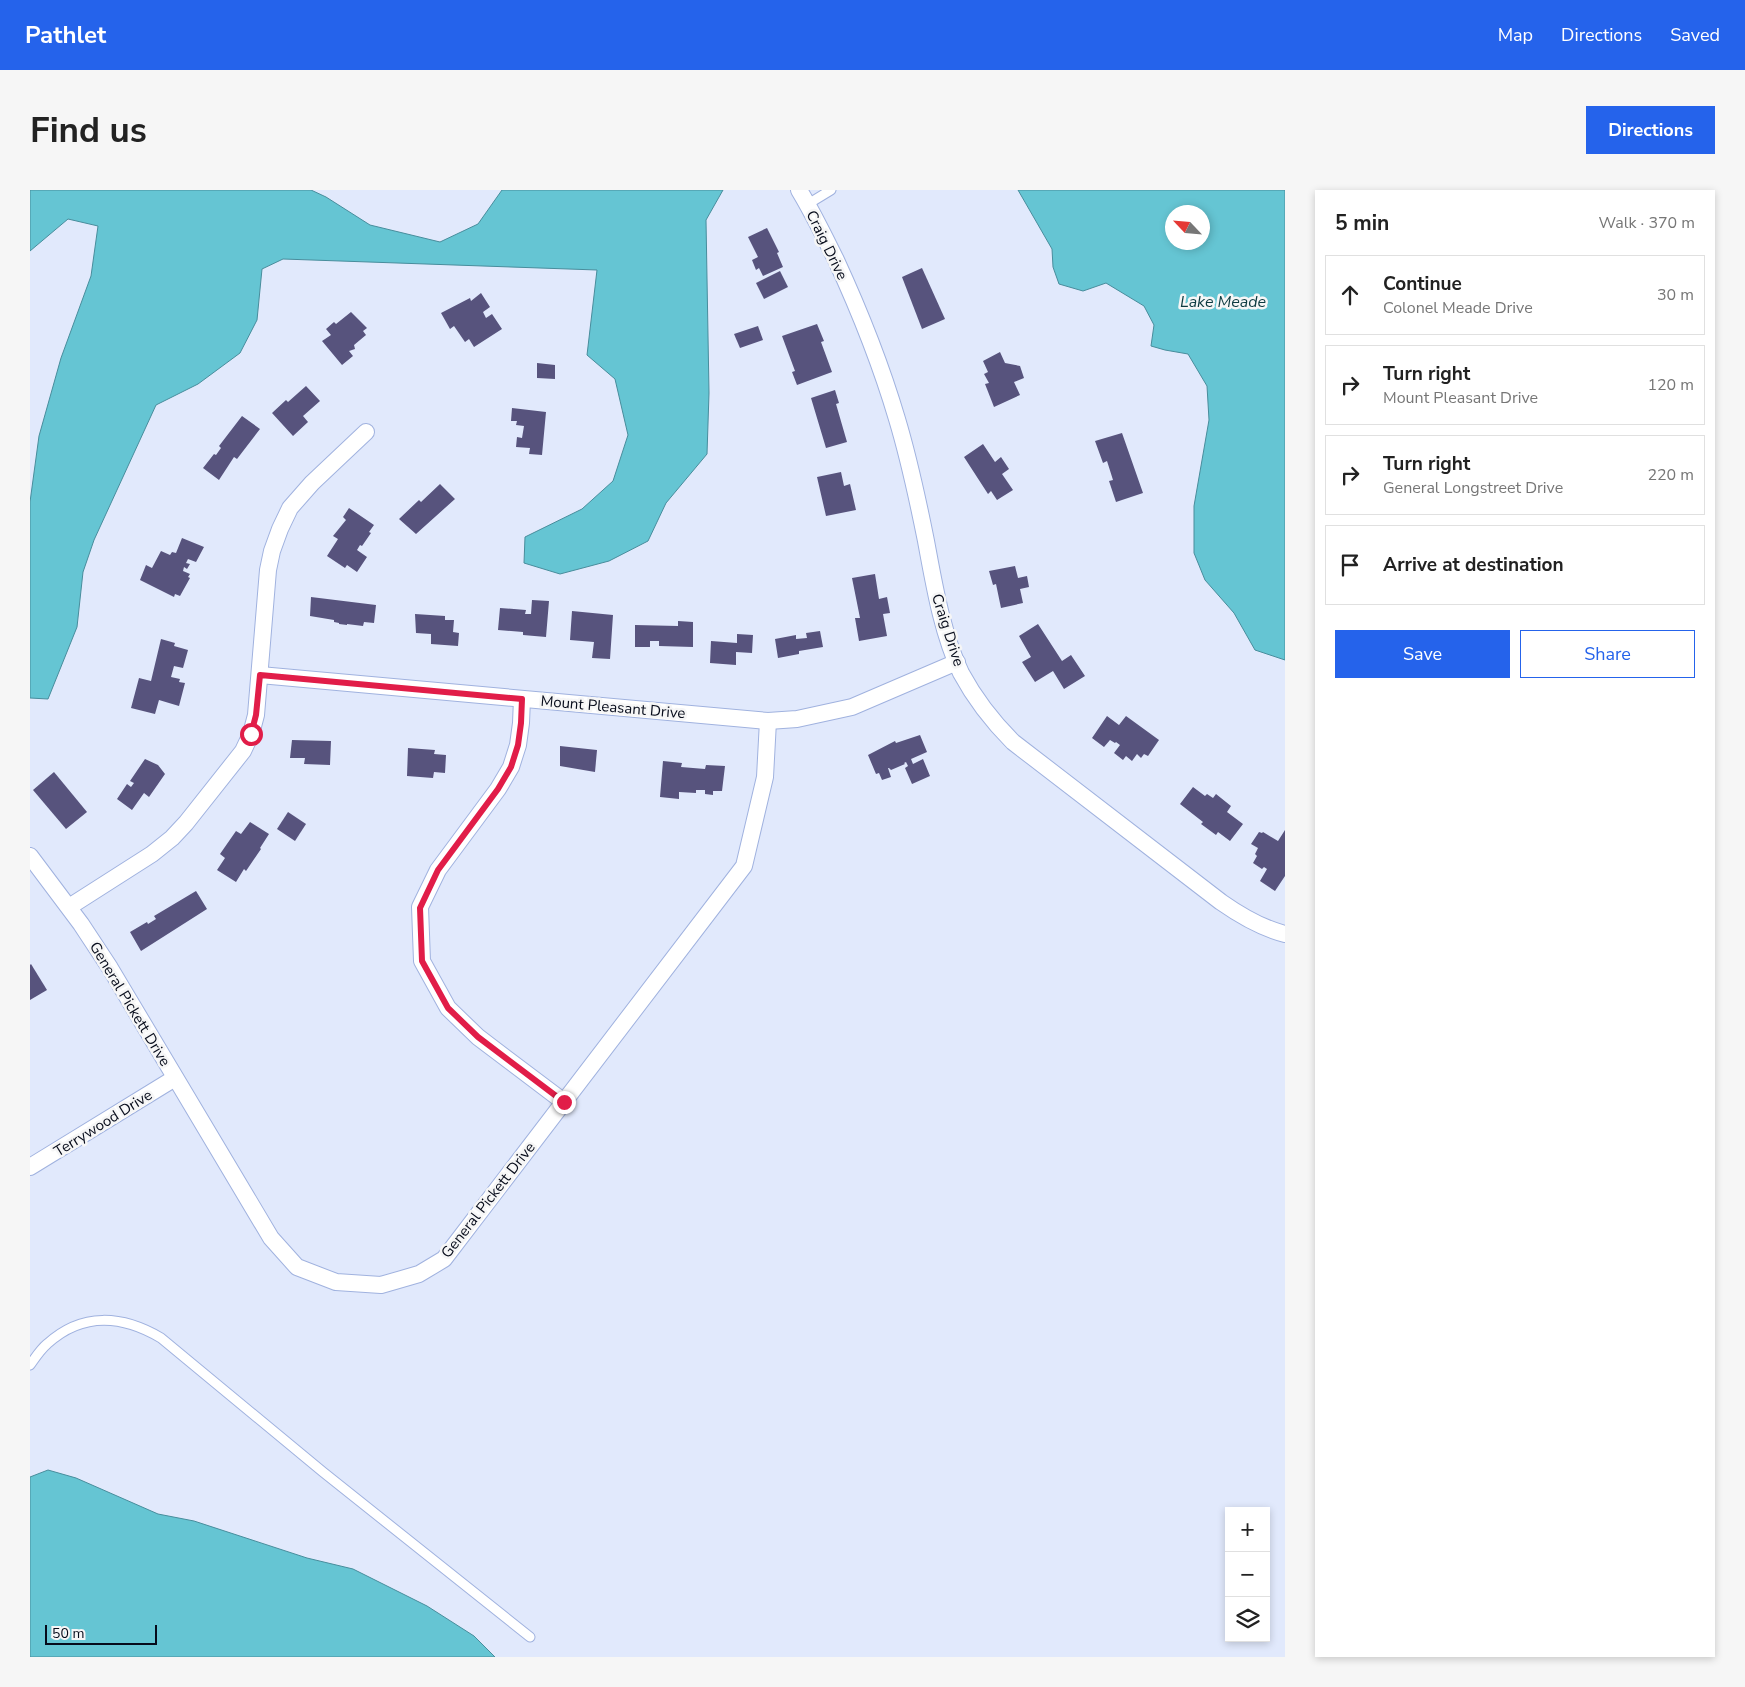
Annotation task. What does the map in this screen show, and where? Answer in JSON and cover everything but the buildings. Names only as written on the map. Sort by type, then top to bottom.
[{"type":"street","name":"Craig Drive","points":[[799,190],[808,204],[843,276],[871,341],[897,420],[912,477],[935,589],[957,662],[977,700],[993,722],[1013,742],[1221,902],[1242,917],[1266,929],[1285,934]]},
{"type":"street","points":[[69,907],[152,854],[172,838],[186,824],[242,751],[256,715],[268,570],[280,529],[290,508],[312,483],[366,432]]},
{"type":"street","name":"Mount Pleasant Drive","points":[[260,675],[768,721],[797,719],[852,707],[957,662]]},
{"type":"street","points":[[522,699],[518,745],[511,767],[498,789],[438,870],[420,908],[422,961],[448,1008],[478,1037],[564,1102]]},
{"type":"street","name":"General Pickett Drive","points":[[30,856],[69,907],[110,968],[271,1238],[297,1266],[336,1282],[382,1285],[419,1274],[444,1259],[744,866],[765,777],[768,721]]},
{"type":"street","name":"Terrywood Drive","points":[[30,1167],[175,1078]]},
{"type":"lane","points":[[808,204],[831,190]]},
{"type":"lane","points":[[30,1366],[45,1345],[59,1334],[75,1326],[92,1321],[110,1320],[128,1322],[145,1329],[161,1338],[323,1472],[530,1636]]},
{"type":"water","points":[[30,190],[311,190],[326,197],[370,225],[440,242],[478,224],[502,190],[723,190],[706,220],[709,393],[707,454],[666,503],[648,541],[609,561],[560,574],[524,563],[525,537],[582,509],[613,481],[628,435],[615,379],[587,355],[597,270],[283,259],[262,269],[257,320],[240,353],[198,384],[156,405],[94,540],[83,572],[77,627],[48,699],[30,698],[30,502],[39,436],[61,358],[91,276],[98,226],[68,219],[30,251]]},
{"type":"water","name":"Lake Meade","points":[[1018,190],[1285,190],[1285,660],[1255,650],[1234,613],[1205,580],[1194,553],[1194,506],[1209,420],[1207,386],[1188,354],[1151,346],[1154,325],[1144,306],[1106,283],[1083,291],[1059,284],[1053,267],[1052,249]]},
{"type":"water","points":[[48,1470],[76,1478],[158,1514],[194,1521],[307,1558],[353,1569],[427,1606],[474,1636],[495,1657],[30,1657],[30,1477]]},
{"type":"route","points":[[251,734],[256,715],[260,675],[522,699],[518,745],[511,767],[498,789],[438,870],[420,908],[422,961],[448,1008],[478,1037],[564,1102]]}]
